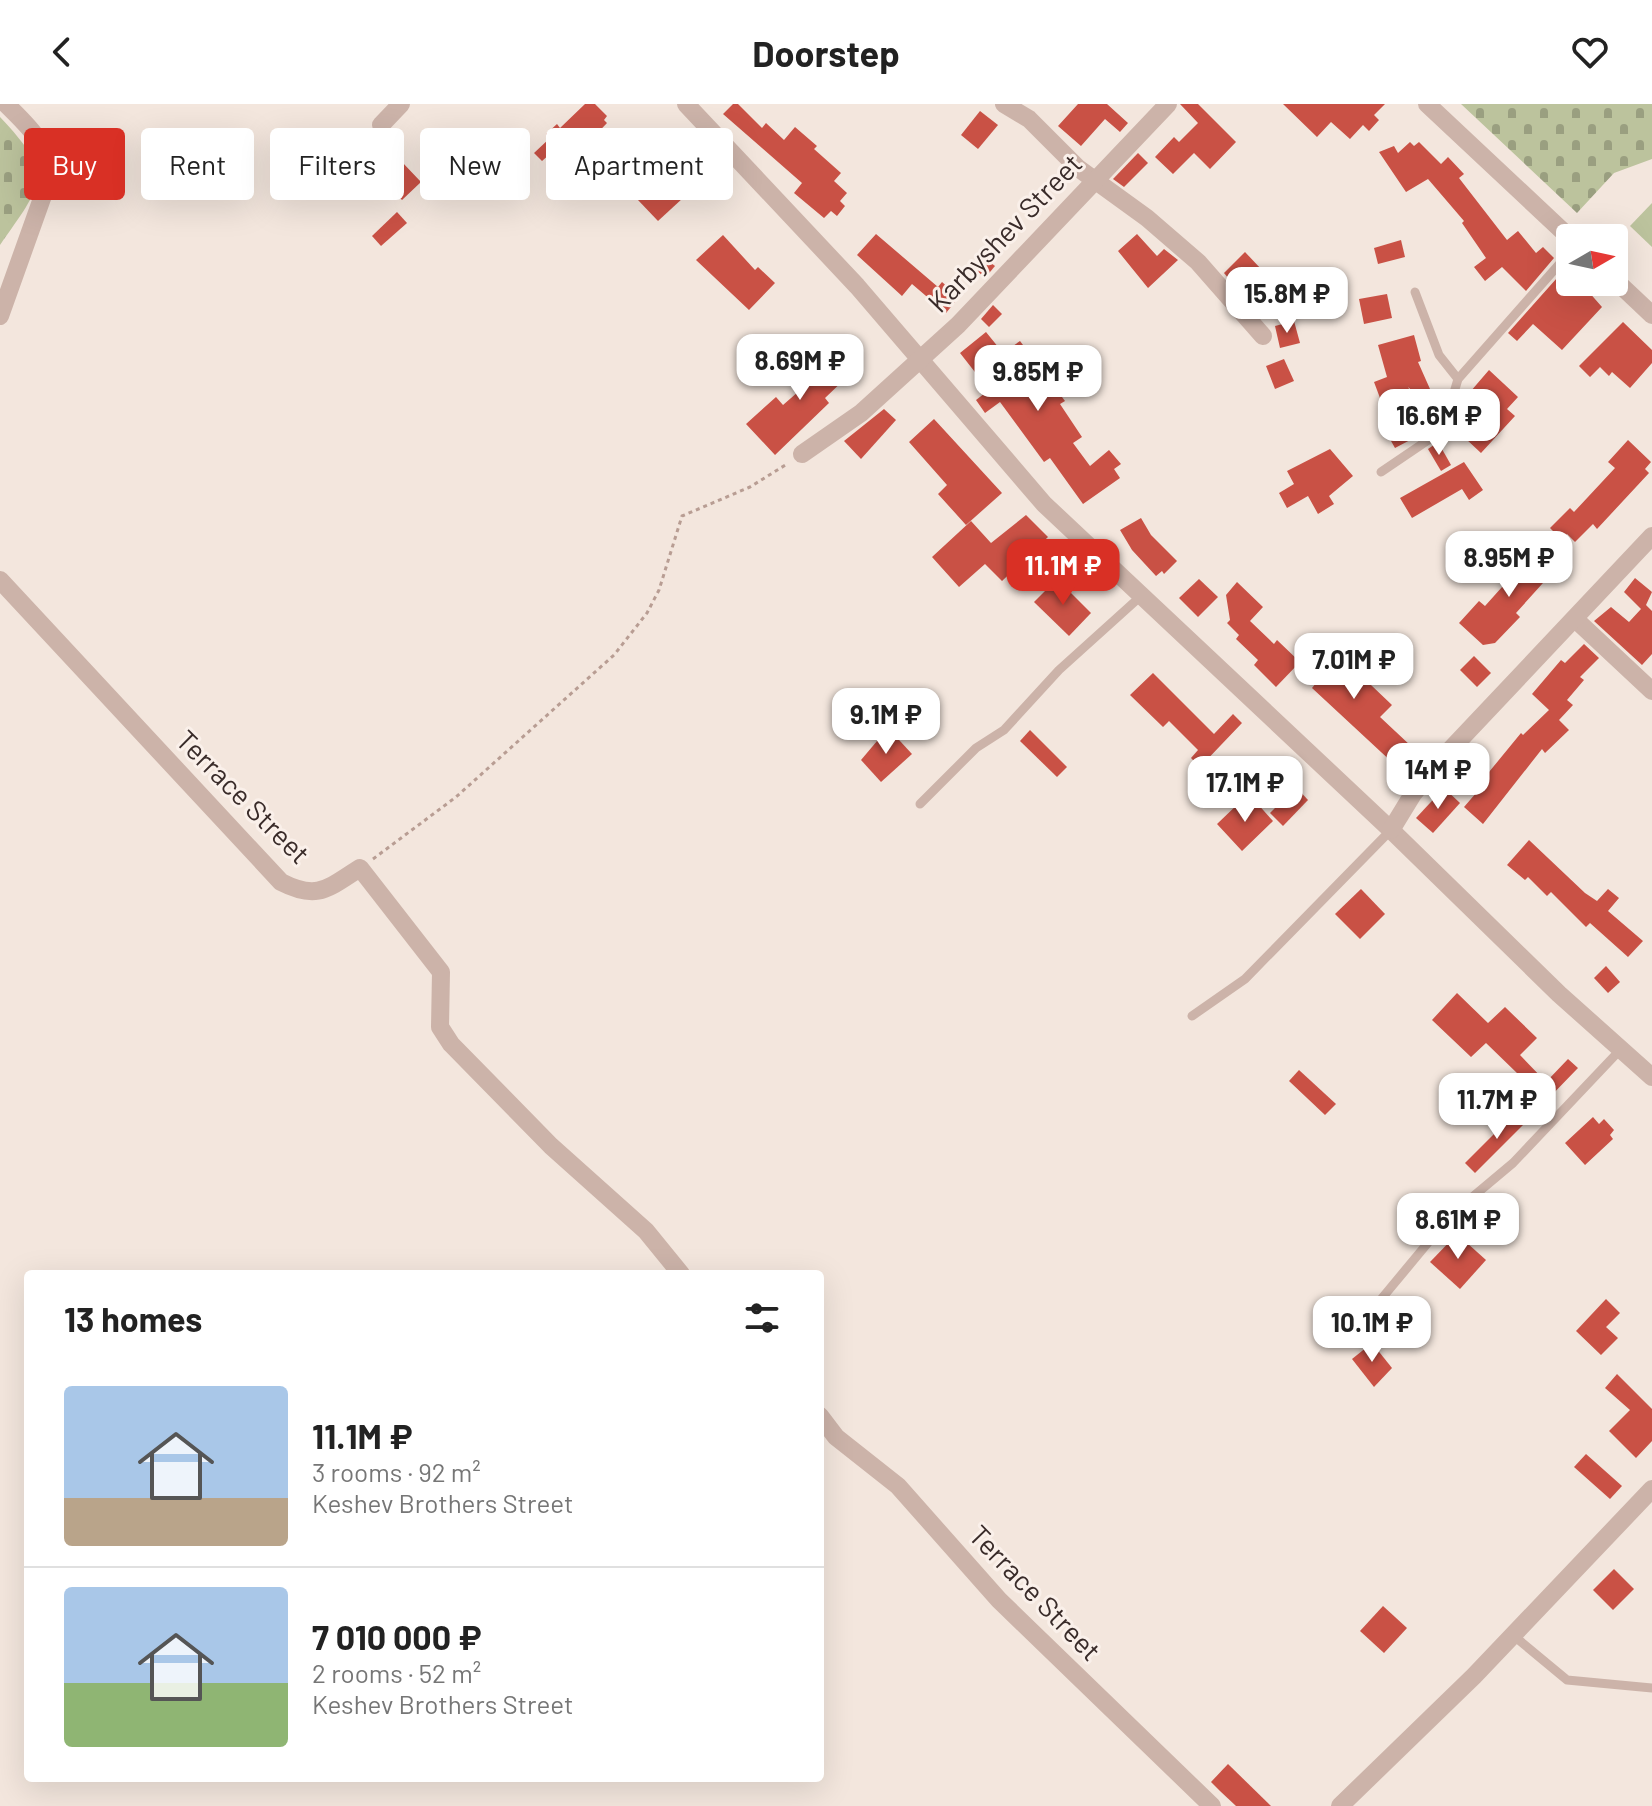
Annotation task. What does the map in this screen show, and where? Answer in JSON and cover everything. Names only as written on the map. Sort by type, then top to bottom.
[{"type":"street","points":[[0,316],[50,176],[49,156],[40,138],[6,104]]},
{"type":"street","points":[[381,125],[401,104]]},
{"type":"street","points":[[686,104],[791,213],[1044,504],[1391,830],[1559,994],[1652,1077]]},
{"type":"street","points":[[1004,104],[1029,119],[1055,147],[1198,262],[1263,336]]},
{"type":"street","name":"Karbyshev Street","points":[[802,454],[861,413],[992,292],[1168,104]]},
{"type":"street","points":[[1427,104],[1556,225]]},
{"type":"street","points":[[1628,292],[1652,315]]},
{"type":"street","points":[[1391,830],[1413,794],[1451,749],[1652,536]]},
{"type":"street","name":"Terrace Street","points":[[0,580],[281,882],[298,891],[321,892],[360,868]]},
{"type":"street","points":[[1575,619],[1652,691]]},
{"type":"street","points":[[360,868],[441,972],[440,1027],[451,1044],[551,1146],[646,1231],[678,1270]]},
{"type":"street","name":"Terrace Street","points":[[824,1421],[836,1437],[898,1486],[999,1600],[1212,1806]]},
{"type":"street","points":[[1340,1806],[1514,1636],[1652,1489]]},
{"type":"lane","points":[[1381,472],[1443,430],[1458,379],[1556,268]]},
{"type":"lane","points":[[1415,292],[1439,355],[1458,379]]},
{"type":"lane","points":[[920,804],[976,748],[1004,730],[1059,670],[1142,595]]},
{"type":"lane","points":[[1192,1016],[1245,979],[1391,830]]},
{"type":"lane","points":[[1363,1321],[1451,1215],[1513,1163],[1621,1049]]},
{"type":"lane","points":[[1514,1636],[1567,1680],[1652,1688]]},
{"type":"path","points":[[360,868],[456,797],[614,655],[653,601],[666,574],[675,529],[682,516],[750,487],[802,454]]},
{"type":"green space","points":[[1461,104],[1652,104],[1652,159],[1614,173],[1577,213]]},
{"type":"green space","points":[[0,117],[24,146],[24,200],[30,200],[0,245]]},
{"type":"green space","points":[[1652,203],[1652,247],[1630,226]]},
{"type":"building","points":[[585,104],[595,104],[607,116],[604,120],[607,123],[602,128],[560,128]]},
{"type":"building","points":[[733,104],[738,104],[762,128],[766,123],[784,140],[795,127],[817,146],[814,149],[841,173],[834,181],[847,193],[840,201],[845,206],[837,216],[831,211],[824,218],[794,193],[802,183],[723,114]]},
{"type":"building","points":[[1078,104],[1107,104],[1128,123],[1120,132],[1105,119],[1081,146],[1058,126]]},
{"type":"building","points":[[1180,104],[1198,104],[1236,142],[1210,169],[1194,153],[1173,174],[1155,157],[1174,137],[1179,142],[1198,123]]},
{"type":"building","points":[[1283,104],[1385,104],[1374,115],[1379,120],[1369,131],[1363,125],[1350,139],[1331,122],[1317,137]]},
{"type":"building","points":[[980,111],[998,125],[978,149],[961,135]]},
{"type":"building","points":[[546,142],[546,157],[542,161],[534,153]]},
{"type":"building","points":[[1410,142],[1414,146],[1419,142],[1441,164],[1448,157],[1464,174],[1459,178],[1507,240],[1518,231],[1536,253],[1543,247],[1554,258],[1526,291],[1502,267],[1485,281],[1474,267],[1486,258],[1462,223],[1464,221],[1428,179],[1406,192],[1379,152],[1394,146],[1398,153]]},
{"type":"building","points":[[1138,153],[1148,163],[1124,187],[1113,179]]},
{"type":"building","points":[[404,164],[420,181],[404,198]]},
{"type":"building","points":[[638,200],[681,200],[658,221]]},
{"type":"building","points":[[397,212],[407,223],[381,246],[372,236]]},
{"type":"building","points":[[876,234],[938,287],[942,282],[959,297],[946,313],[912,284],[902,296],[857,255]]},
{"type":"building","points":[[1137,234],[1157,256],[1164,249],[1178,260],[1148,288],[1118,251]]},
{"type":"building","points":[[723,235],[755,270],[758,267],[775,283],[749,310],[696,260]]},
{"type":"building","points":[[1401,240],[1405,257],[1378,264],[1374,248]]},
{"type":"building","points":[[1245,252],[1262,270],[1240,292],[1224,273]]},
{"type":"building","points":[[982,256],[995,266],[985,278],[973,267]]},
{"type":"building","points":[[1556,279],[1556,296],[1592,296],[1602,307],[1562,350],[1533,324],[1517,341],[1508,333]]},
{"type":"building","points":[[1387,294],[1392,318],[1364,324],[1359,299]]},
{"type":"building","points":[[993,305],[1002,314],[989,327],[981,319]]},
{"type":"building","points":[[1294,321],[1300,343],[1280,348],[1275,326]]},
{"type":"building","points":[[1623,322],[1652,350],[1652,363],[1630,388],[1612,372],[1609,376],[1600,367],[1590,377],[1579,366]]},
{"type":"building","points":[[986,332],[1003,353],[1020,341],[1065,401],[1060,404],[1082,437],[1073,443],[1090,466],[1109,450],[1121,464],[1114,469],[1120,478],[1083,504],[1050,458],[1044,462],[1000,402],[985,413],[976,400],[989,390],[960,353]]},
{"type":"building","points":[[1414,335],[1421,361],[1418,362],[1430,389],[1417,395],[1408,387],[1431,429],[1395,448],[1378,418],[1386,414],[1374,382],[1387,377],[1378,345]]},
{"type":"building","points":[[829,336],[838,347],[831,353],[845,368],[841,372],[847,377],[825,398],[829,403],[775,455],[746,424],[776,397],[783,405],[814,378],[805,369],[823,352],[818,346]]},
{"type":"building","points":[[1284,359],[1294,381],[1275,389],[1266,366]]},
{"type":"building","points":[[1489,370],[1518,397],[1507,409],[1515,416],[1481,453],[1466,439],[1476,422],[1458,406]]},
{"type":"building","points":[[884,409],[896,420],[861,459],[844,441]]},
{"type":"building","points":[[934,419],[1002,493],[966,525],[938,494],[947,485],[909,442]]},
{"type":"building","points":[[1628,440],[1651,462],[1645,469],[1649,473],[1597,529],[1593,524],[1575,542],[1567,534],[1562,540],[1550,528],[1570,508],[1574,512],[1615,468],[1608,462]]},
{"type":"building","points":[[1438,442],[1451,465],[1441,471],[1428,449]]},
{"type":"building","points":[[1330,449],[1353,476],[1329,496],[1334,504],[1318,514],[1308,496],[1287,508],[1279,493],[1294,484],[1287,471]]},
{"type":"building","points":[[1464,462],[1483,490],[1469,500],[1462,489],[1412,518],[1400,498]]},
{"type":"building","points":[[1026,515],[1048,537],[1002,581],[985,564],[959,587],[932,557],[971,521],[991,543]]},
{"type":"building","points":[[1141,518],[1151,535],[1177,561],[1164,574],[1162,571],[1156,576],[1132,550],[1120,530]]},
{"type":"building","points":[[1547,551],[1561,563],[1516,613],[1520,617],[1495,643],[1483,645],[1459,623],[1479,601],[1485,606],[1511,577],[1506,573],[1523,553],[1535,564]]},
{"type":"building","points":[[1635,578],[1652,592],[1646,605],[1652,611],[1652,654],[1642,665],[1594,621],[1611,607],[1629,622],[1641,609],[1624,592]]},
{"type":"building","points":[[1057,579],[1091,613],[1069,636],[1034,602]]},
{"type":"building","points":[[1199,579],[1218,597],[1198,617],[1179,598]]},
{"type":"building","points":[[1237,582],[1263,607],[1250,621],[1274,644],[1277,640],[1300,662],[1276,687],[1254,665],[1258,660],[1236,639],[1239,635],[1227,623],[1230,620],[1226,595]]},
{"type":"building","points":[[1584,644],[1599,658],[1580,677],[1584,680],[1567,700],[1573,705],[1559,720],[1569,730],[1545,753],[1542,749],[1483,824],[1464,807],[1483,785],[1460,768],[1469,757],[1489,772],[1521,733],[1523,735],[1549,710],[1532,694],[1561,660],[1565,663]]},
{"type":"building","points":[[1315,646],[1336,665],[1347,653],[1356,661],[1351,666],[1392,705],[1380,717],[1411,746],[1395,765],[1312,688],[1316,683],[1297,666]]},
{"type":"building","points":[[1474,656],[1491,673],[1477,687],[1460,670]]},
{"type":"building","points":[[1153,673],[1214,734],[1233,714],[1242,723],[1200,767],[1191,758],[1198,750],[1169,721],[1163,727],[1130,695]]},
{"type":"building","points":[[888,728],[912,754],[881,782],[861,760]]},
{"type":"building","points":[[1030,730],[1067,767],[1057,777],[1020,741]]},
{"type":"building","points":[[1296,787],[1308,800],[1283,826],[1270,813]]},
{"type":"building","points":[[1444,788],[1460,803],[1433,833],[1416,818]]},
{"type":"building","points":[[1241,801],[1249,809],[1256,802],[1273,821],[1242,851],[1217,824]]},
{"type":"building","points":[[1529,840],[1597,901],[1608,889],[1619,898],[1608,911],[1643,941],[1628,957],[1590,923],[1586,927],[1551,892],[1547,896],[1528,877],[1525,880],[1507,865]]},
{"type":"building","points":[[1361,889],[1385,914],[1360,939],[1335,914]]},
{"type":"building","points":[[1606,966],[1620,982],[1608,993],[1594,978]]},
{"type":"building","points":[[1457,993],[1488,1023],[1505,1007],[1537,1038],[1520,1055],[1546,1082],[1568,1059],[1578,1068],[1546,1101],[1486,1043],[1471,1057],[1432,1020]]},
{"type":"building","points":[[1299,1070],[1336,1104],[1325,1115],[1289,1081]]},
{"type":"building","points":[[1519,1109],[1529,1119],[1475,1173],[1465,1163]]},
{"type":"building","points":[[1593,1117],[1599,1124],[1604,1119],[1614,1130],[1610,1135],[1613,1139],[1585,1165],[1565,1143]]},
{"type":"building","points":[[1457,1234],[1486,1260],[1460,1289],[1430,1262]]},
{"type":"building","points":[[1606,1299],[1620,1313],[1606,1327],[1618,1338],[1601,1355],[1576,1331]]},
{"type":"building","points":[[1372,1343],[1392,1368],[1374,1387],[1352,1359]]},
{"type":"building","points":[[1617,1374],[1652,1409],[1652,1441],[1636,1458],[1609,1431],[1630,1410],[1605,1388]]},
{"type":"building","points":[[1586,1454],[1622,1486],[1610,1499],[1574,1467]]},
{"type":"building","points":[[1614,1569],[1634,1589],[1613,1610],[1593,1590]]},
{"type":"building","points":[[1383,1606],[1407,1628],[1384,1653],[1360,1631]]},
{"type":"building","points":[[1228,1764],[1271,1806],[1236,1806],[1220,1791],[1211,1782]]}]
